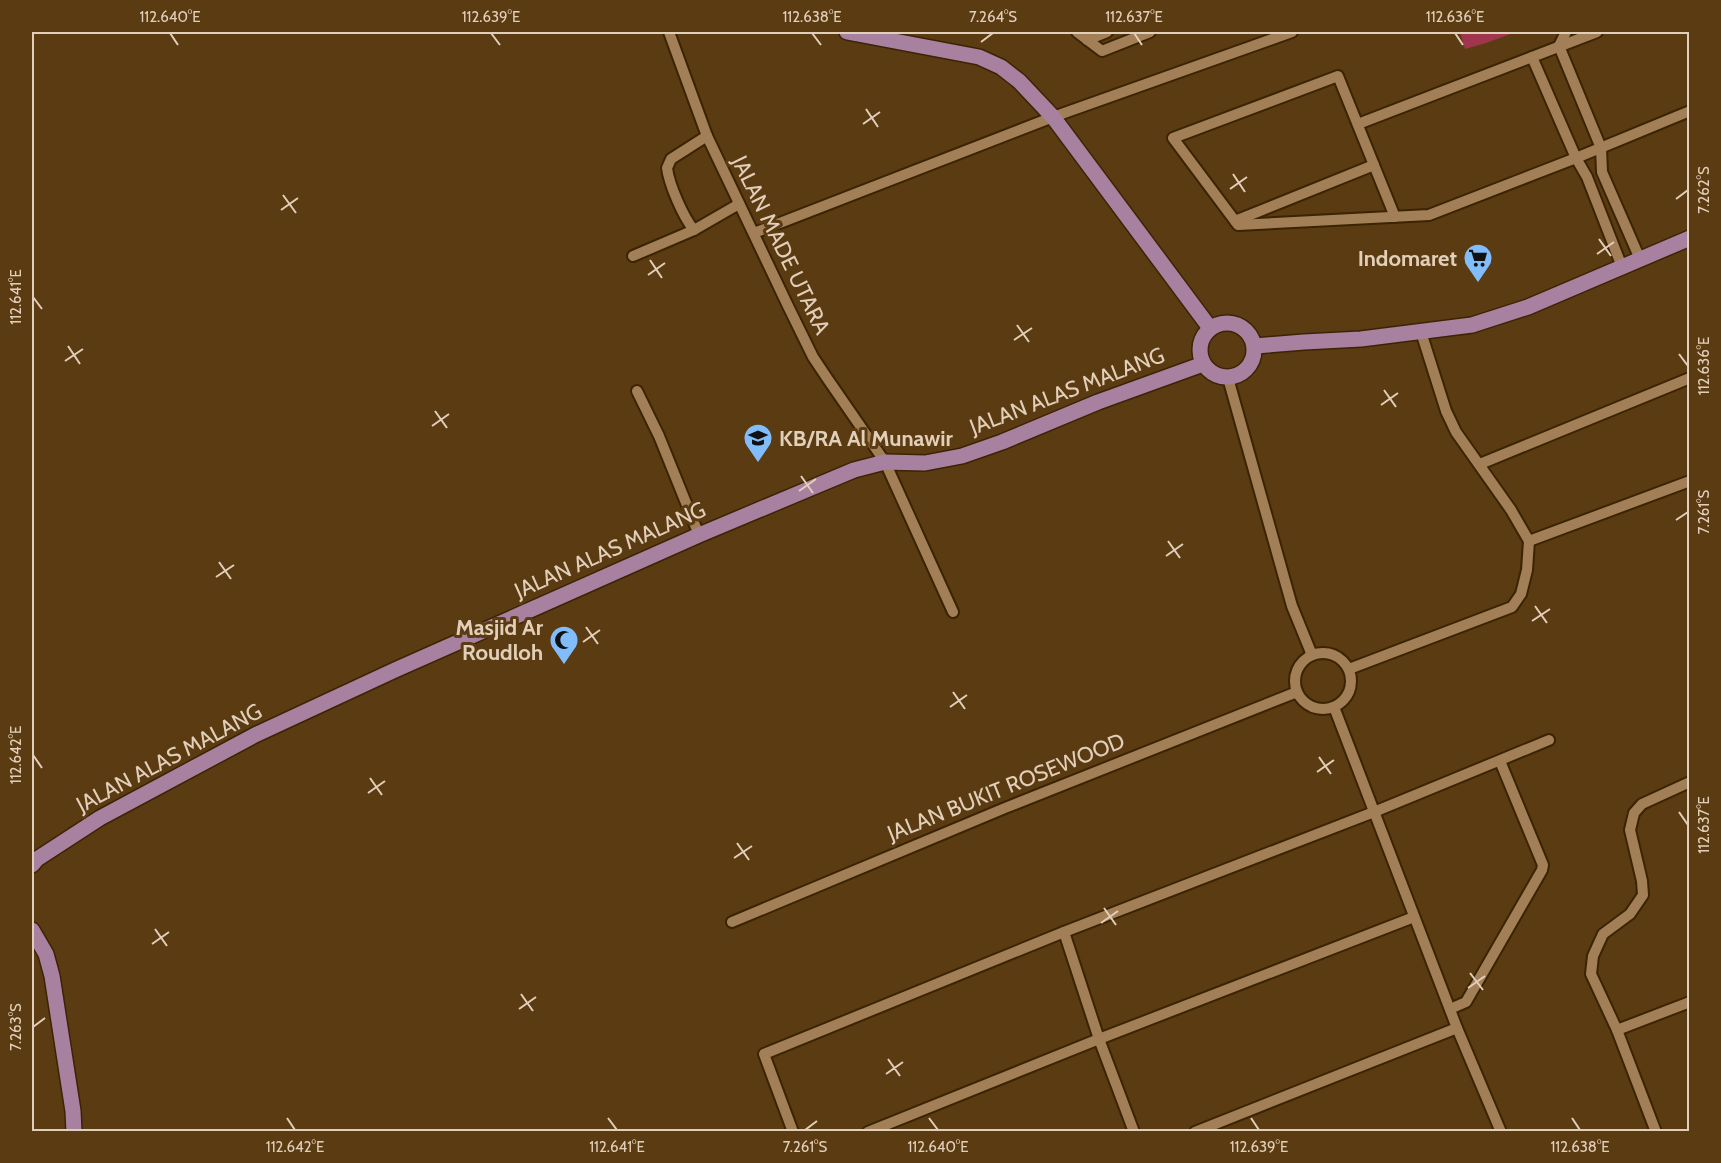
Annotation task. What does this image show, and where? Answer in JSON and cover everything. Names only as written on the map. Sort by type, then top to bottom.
[{"type":"main road","points":[[847,32],[979,57],[1001,67],[1019,81],[1053,117],[1210,328]]},
{"type":"main road","points":[[1255,346],[1361,339],[1472,325],[1528,307],[1689,238]]},
{"type":"main road","points":[[1223,323],[1238,324],[1249,333],[1255,346],[1252,362],[1243,373],[1228,378],[1214,375],[1203,364],[1200,345],[1210,328],[1223,323]]},
{"type":"main road","name":"JALAN ALAS MALANG","points":[[32,865],[37,859],[100,818],[255,735],[405,665],[699,535],[854,470],[885,462],[925,463],[962,456],[1203,364]]},
{"type":"main road","points":[[32,930],[46,954],[52,976],[73,1111],[74,1131]]},
{"type":"street","name":"JALAN MADE UTARA","points":[[669,32],[707,136],[813,357],[885,462],[952,612]]},
{"type":"street","points":[[1077,32],[1102,51],[1150,32]]},
{"type":"street","points":[[1087,40],[1107,32]]},
{"type":"street","points":[[754,233],[1053,117],[1292,32]]},
{"type":"street","points":[[1566,32],[1559,46],[1601,148],[1602,172],[1640,259]]},
{"type":"street","points":[[1358,124],[1597,32]]},
{"type":"street","points":[[1532,57],[1576,159],[1587,177],[1622,267]]},
{"type":"street","points":[[1395,217],[1338,76],[1173,138],[1238,225],[1395,217],[1428,215],[1576,159],[1689,111]]},
{"type":"street","points":[[694,230],[685,217],[670,184],[667,168],[671,159],[707,136]]},
{"type":"street","points":[[1235,220],[1374,165]]},
{"type":"street","points":[[633,256],[694,230],[739,204]]},
{"type":"street","points":[[1349,669],[1512,607],[1521,594],[1527,570],[1529,541],[1511,510],[1456,432],[1446,411],[1421,332]]},
{"type":"street","points":[[1228,378],[1292,606],[1312,655]]},
{"type":"street","points":[[1480,464],[1689,378]]},
{"type":"street","points":[[637,391],[659,436],[699,535]]},
{"type":"street","points":[[1529,541],[1689,481]]},
{"type":"street","points":[[1323,653],[1334,655],[1342,660],[1349,669],[1351,680],[1349,691],[1343,701],[1334,707],[1316,709],[1307,705],[1297,692],[1294,680],[1297,670],[1303,661],[1312,655],[1323,653]]},
{"type":"street","name":"JALAN BUKIT ROSEWOOD","points":[[732,922],[1005,808],[1297,692]]},
{"type":"street","points":[[1334,707],[1457,1028],[1500,1131]]},
{"type":"street","points":[[794,1131],[764,1054],[1064,932],[1374,812],[1549,740]]},
{"type":"street","points":[[1450,1009],[1466,1002],[1543,866],[1500,761]]},
{"type":"street","points":[[1656,1131],[1617,1030],[1591,974],[1593,956],[1603,934],[1630,914],[1643,895],[1630,830],[1634,813],[1642,804],[1689,782]]},
{"type":"street","points":[[868,1131],[1414,917]]},
{"type":"street","points":[[1064,932],[1099,1039],[1134,1131]]},
{"type":"street","points":[[1617,1030],[1689,1002]]},
{"type":"street","points":[[1195,1131],[1457,1028]]},
{"type":"shaded area","points":[[1460,32],[1516,32],[1465,49]]},
{"type":"place","name":"Indomaret","points":[[1478,284]]},
{"type":"place","name":"KB/RA Al Munawir","points":[[758,464]]},
{"type":"place","name":"Masjid Ar Roudloh","points":[[564,666]]}]
